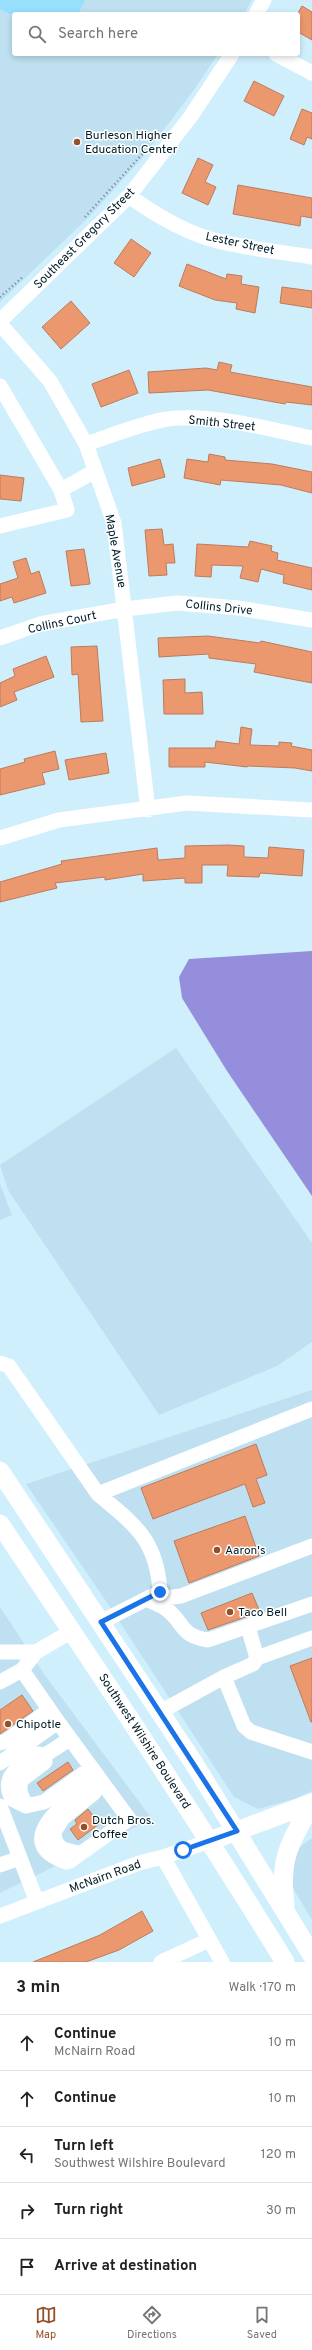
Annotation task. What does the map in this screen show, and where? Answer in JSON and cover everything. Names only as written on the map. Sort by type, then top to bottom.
[{"type":"main road","points":[[0,1471],[101,1622],[237,1831],[312,1955]]},
{"type":"main road","name":"Southwest Wilshire Boulevard","points":[[0,1524],[210,1841],[285,1962]]},
{"type":"main road","points":[[210,1841],[312,1803]]},
{"type":"main road","points":[[285,1911],[282,1883],[286,1851],[312,1803]]},
{"type":"street","points":[[257,12],[264,0]]},
{"type":"street","name":"Southeast Gregory Street","points":[[0,322],[129,196],[191,116],[231,56]]},
{"type":"street","points":[[280,56],[312,73]]},
{"type":"street","name":"Lester Street","points":[[129,196],[156,215],[187,230],[218,241],[312,257]]},
{"type":"street","name":"Maple Avenue","points":[[0,322],[50,381],[86,444],[114,523],[126,609],[148,810]]},
{"type":"street","points":[[0,386],[61,490],[67,510],[0,526]]},
{"type":"street","name":"Smith Street","points":[[86,444],[135,426],[169,419],[208,419],[312,438]]},
{"type":"street","points":[[61,490],[95,471]]},
{"type":"street","name":"Collins Drive","points":[[126,609],[177,603],[238,608],[312,620]]},
{"type":"street","name":"Collins Court","points":[[0,638],[40,624],[126,609]]},
{"type":"street","points":[[0,838],[59,820],[148,810],[187,803],[312,810]]},
{"type":"street","points":[[0,1363],[9,1366],[98,1494],[140,1531],[159,1570],[160,1592],[148,1600],[101,1622]]},
{"type":"street","points":[[98,1494],[312,1409]]},
{"type":"street","points":[[148,1600],[181,1596],[312,1546]]},
{"type":"street","points":[[148,1600],[164,1608],[183,1630],[194,1638],[208,1640],[312,1604]]},
{"type":"street","points":[[248,1627],[257,1658]]},
{"type":"street","points":[[0,1682],[22,1670],[36,1652],[72,1631]]},
{"type":"street","points":[[160,1712],[224,1677],[253,1664],[257,1658],[312,1638]]},
{"type":"street","points":[[0,1652],[36,1652]]},
{"type":"street","points":[[22,1670],[53,1716],[92,1768],[97,1783],[129,1819],[70,1861],[60,1860],[48,1851],[44,1844],[42,1834],[51,1815],[87,1785],[97,1783]]},
{"type":"street","points":[[224,1677],[244,1726],[251,1732],[312,1752]]},
{"type":"street","points":[[0,1743],[53,1716]]},
{"type":"street","points":[[0,1763],[53,1716]]},
{"type":"street","points":[[70,1739],[45,1755],[38,1754],[10,1776],[7,1786],[8,1792],[15,1802],[26,1806],[44,1802],[92,1768]]},
{"type":"street","points":[[0,1806],[3,1825],[20,1858],[37,1902]]},
{"type":"street","name":"McNairn Road","points":[[0,1916],[139,1862],[163,1857],[210,1841]]},
{"type":"street","points":[[163,1857],[222,1962]]},
{"type":"street","points":[[0,1865],[20,1858]]},
{"type":"street","points":[[161,1962],[209,1940]]},
{"type":"path","points":[[83,220],[149,145]]},
{"type":"path","points":[[0,297],[30,270]]},
{"type":"shaded area","name":"Burleson Higher Education Center","points":[[0,0],[252,0],[245,12],[12,12],[12,56],[217,56],[194,90],[143,157],[90,216],[0,302]]},
{"type":"shaded area","points":[[0,0],[85,0],[79,12],[12,12],[12,15],[0,9]]},
{"type":"shaded area","points":[[312,951],[312,1196],[227,1071],[182,998],[179,977],[189,959]]},
{"type":"shaded area","points":[[176,1048],[312,1243],[312,1342],[277,1366],[159,1415],[8,1190],[0,1165]]},
{"type":"shaded area","points":[[0,1184],[12,1215],[0,1220]]},
{"type":"shaded area","points":[[312,1390],[312,1791],[294,1799],[258,1809],[234,1797],[108,1604],[26,1484]]},
{"type":"shaded area","points":[[0,1607],[44,1674],[152,1819],[0,1893]]},
{"type":"shaded area","points":[[312,1838],[312,1920],[290,1883],[297,1849]]},
{"type":"building","points":[[302,6],[312,12],[312,40],[300,33],[300,12],[299,12]]},
{"type":"building","points":[[254,81],[284,96],[274,116],[244,101]]},
{"type":"building","points":[[302,109],[312,113],[312,139],[307,137],[304,145],[290,139]]},
{"type":"building","points":[[198,158],[213,165],[205,182],[216,187],[208,205],[182,193]]},
{"type":"building","points":[[238,185],[312,198],[312,218],[301,216],[300,226],[233,214]]},
{"type":"building","points":[[131,239],[151,253],[134,277],[114,263]]},
{"type":"building","points":[[187,264],[226,279],[227,274],[242,276],[241,284],[259,287],[255,313],[236,309],[237,303],[215,300],[179,286]]},
{"type":"building","points":[[282,287],[312,291],[312,308],[280,303]]},
{"type":"building","points":[[71,301],[90,323],[61,349],[42,327]]},
{"type":"building","points":[[219,362],[232,365],[230,372],[312,387],[312,405],[286,402],[285,404],[208,390],[149,393],[148,372],[206,368],[217,370]]},
{"type":"building","points":[[129,370],[138,393],[101,407],[92,384]]},
{"type":"building","points":[[209,454],[225,457],[225,460],[272,464],[312,472],[312,493],[281,485],[221,480],[220,485],[184,478],[187,459],[208,462]]},
{"type":"building","points":[[160,459],[165,477],[132,486],[128,468]]},
{"type":"building","points":[[0,475],[24,478],[21,501],[0,499]]},
{"type":"building","points":[[162,529],[164,545],[173,544],[175,563],[166,563],[167,575],[149,576],[145,530]]},
{"type":"building","points":[[250,541],[272,546],[271,551],[278,553],[277,560],[312,568],[312,590],[283,583],[284,575],[261,569],[258,582],[240,578],[243,566],[212,565],[211,577],[195,576],[197,544],[248,547]]},
{"type":"building","points":[[84,549],[90,584],[71,586],[66,551]]},
{"type":"building","points":[[26,558],[31,574],[39,571],[46,593],[14,603],[12,597],[0,601],[0,584],[18,578],[13,562]]},
{"type":"building","points":[[208,636],[260,643],[261,641],[312,652],[312,683],[254,672],[256,664],[209,658],[209,654],[159,657],[158,638]]},
{"type":"building","points":[[97,646],[103,721],[81,722],[78,674],[72,675],[71,647]]},
{"type":"building","points":[[46,656],[54,677],[14,692],[17,700],[0,707],[0,683],[15,676],[13,669]]},
{"type":"building","points":[[185,679],[185,693],[202,692],[203,714],[164,714],[163,680]]},
{"type":"building","points":[[241,727],[252,729],[250,745],[279,746],[279,742],[292,743],[291,746],[312,750],[312,771],[295,768],[247,767],[205,762],[205,767],[169,767],[169,748],[215,748],[216,741],[239,744]]},
{"type":"building","points":[[55,751],[59,769],[42,773],[45,784],[0,795],[0,769],[25,762],[24,759]]},
{"type":"building","points":[[106,753],[109,773],[69,780],[65,760]]},
{"type":"building","points":[[185,846],[244,846],[244,857],[268,858],[269,847],[304,850],[302,876],[260,873],[259,877],[227,876],[228,865],[202,865],[202,883],[185,883],[185,878],[143,881],[143,874],[105,880],[105,877],[55,883],[57,888],[0,902],[0,882],[62,864],[61,861],[157,848],[158,860],[185,858]]},
{"type":"building","points":[[256,1444],[267,1475],[256,1479],[265,1503],[253,1507],[245,1484],[153,1519],[141,1488]]},
{"type":"building","name":"Aaron's","points":[[245,1516],[259,1556],[189,1583],[174,1541]]},
{"type":"building","name":"Taco Bell","points":[[252,1593],[260,1612],[208,1630],[201,1613]]},
{"type":"building","points":[[312,1658],[312,1722],[311,1722],[290,1666]]},
{"type":"building","name":"Chipotle","points":[[22,1695],[33,1711],[0,1734],[0,1710]]},
{"type":"building","points":[[68,1762],[73,1770],[43,1791],[37,1783]]},
{"type":"building","name":"Dutch Bros. Coffee","points":[[88,1809],[99,1824],[78,1840],[70,1829],[77,1824],[75,1820]]},
{"type":"building","points":[[142,1911],[153,1931],[119,1950],[86,1962],[33,1962],[100,1935]]},
{"type":"place","name":"Burleson Higher Education Center","points":[[77,142]]},
{"type":"place","name":"Aaron's","points":[[217,1550]]},
{"type":"place","name":"Taco Bell","points":[[230,1612]]},
{"type":"place","name":"Chipotle","points":[[8,1724]]},
{"type":"place","name":"Dutch Bros. Coffee","points":[[84,1827]]},
{"type":"route","points":[[160,1592],[148,1600],[101,1622],[237,1831],[183,1850]]}]
